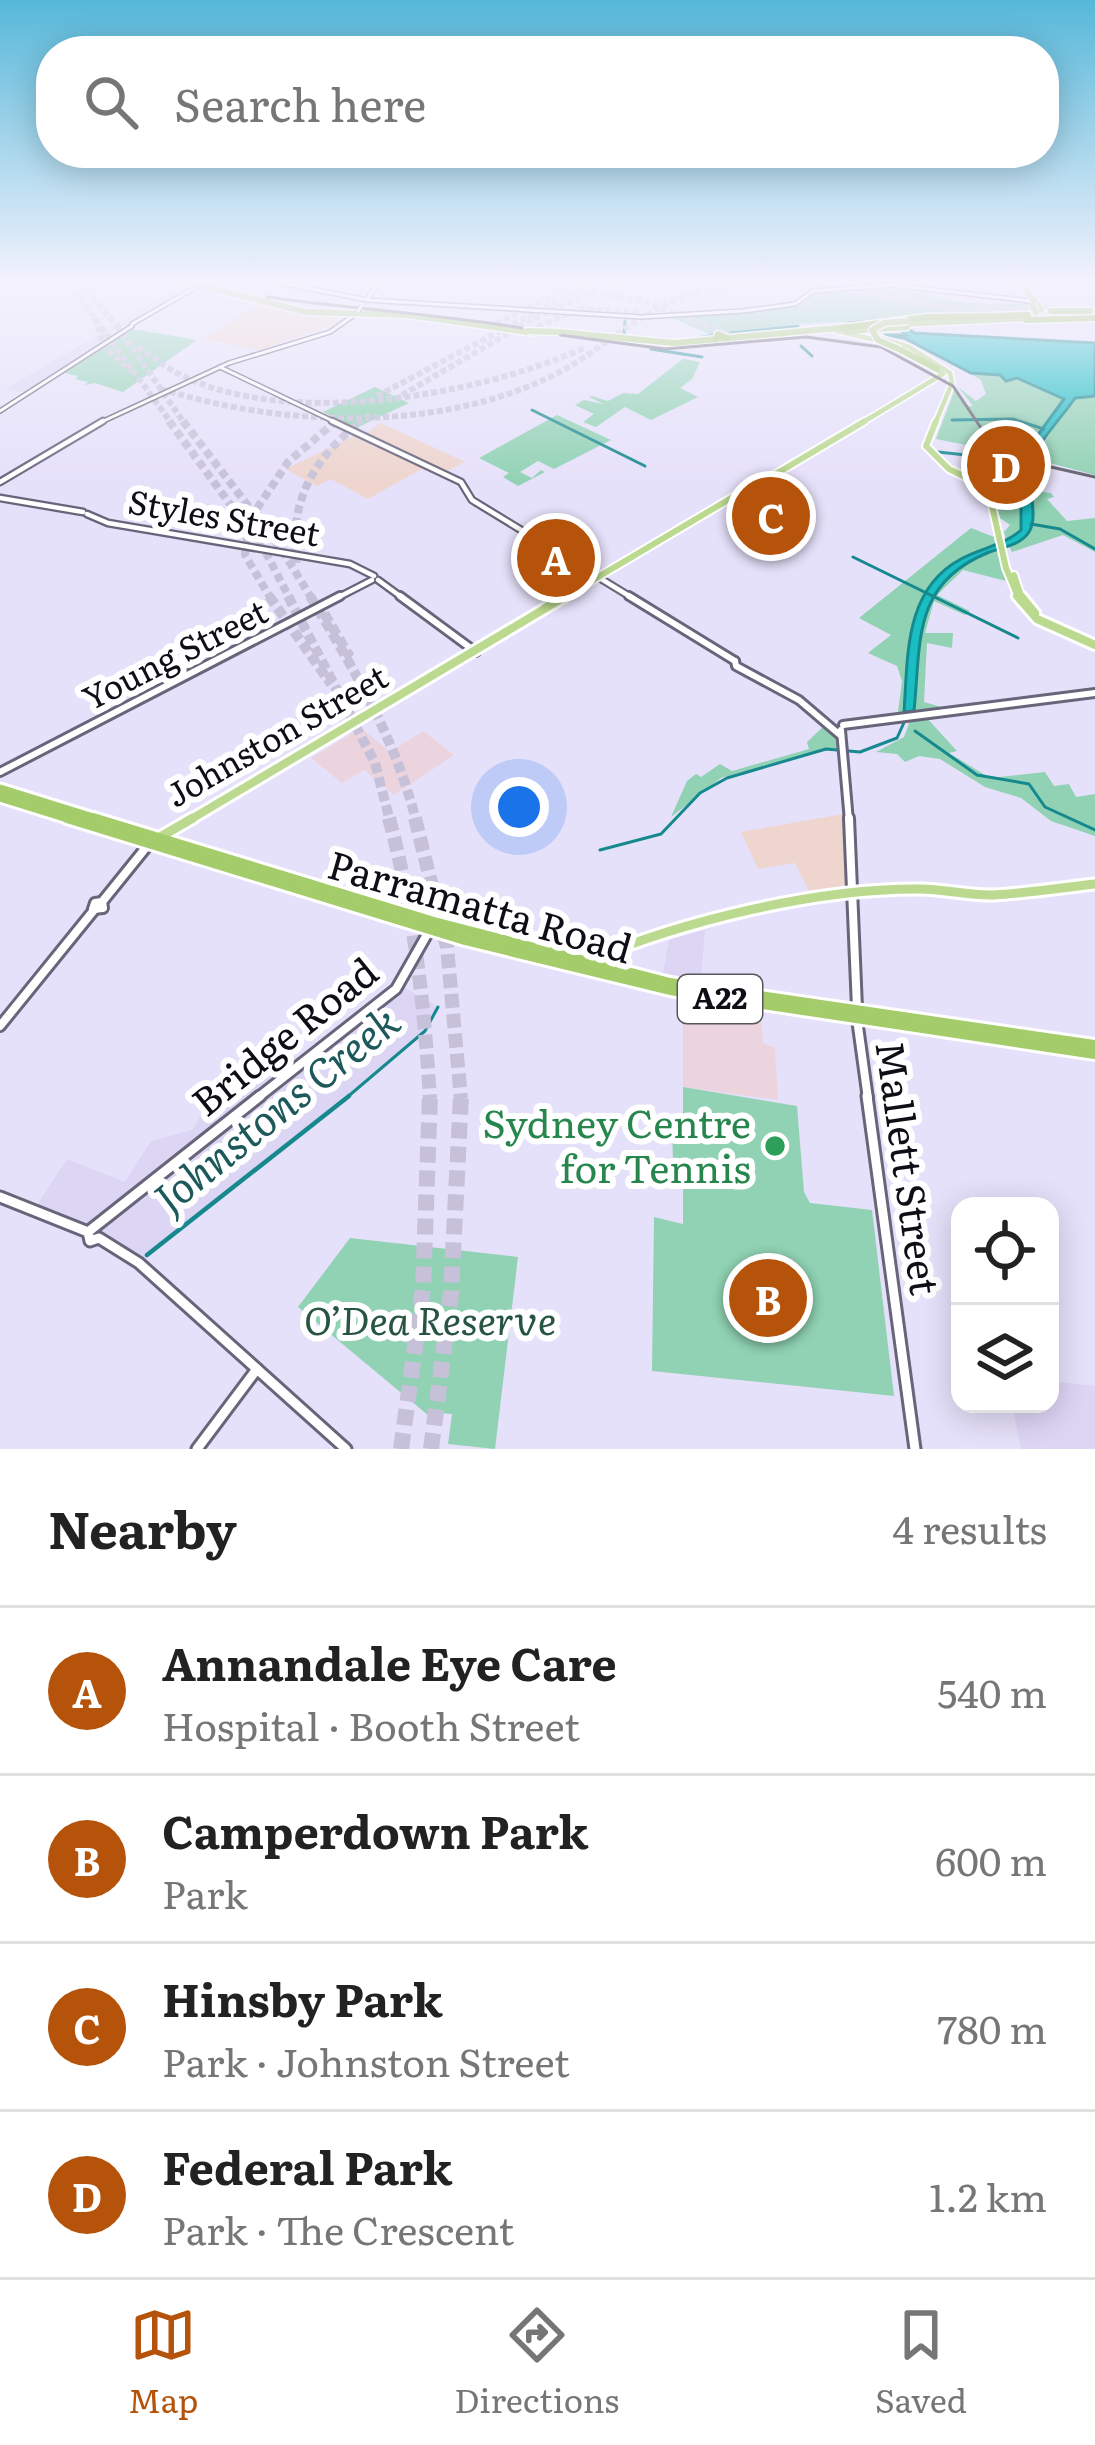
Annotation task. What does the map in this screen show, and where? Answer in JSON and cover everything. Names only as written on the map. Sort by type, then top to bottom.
[{"type":"highway","points":[[902,351],[941,375]]},
{"type":"highway","name":"Parramatta Road","points":[[0,793],[432,926],[682,993],[1095,1045]]},
{"type":"highway","points":[[605,965],[609,951]]},
{"type":"highway","name":"Parramatta Road","points":[[587,965],[1095,1054]]},
{"type":"main road","points":[[0,411],[94,351]]},
{"type":"main road","points":[[0,482],[67,436],[220,367],[271,351]]},
{"type":"main road","points":[[907,351],[941,375],[948,390]]},
{"type":"main road","points":[[917,351],[941,375],[948,390],[926,446],[983,487],[1009,569],[1029,612],[1095,644]]},
{"type":"main road","points":[[220,367],[466,490],[809,707],[839,731],[901,715],[1095,693]]},
{"type":"main road","name":"Johnston Street","points":[[155,840],[941,375]]},
{"type":"main road","name":"Styles Street","points":[[0,498],[85,513],[108,523],[354,565],[474,651]]},
{"type":"main road","name":"Young Street","points":[[0,772],[375,579]]},
{"type":"main road","name":"Mallett Street","points":[[839,731],[855,893],[857,1015],[915,1449]]},
{"type":"main road","points":[[0,1026],[155,840]]},
{"type":"main road","points":[[587,965],[609,951],[698,922],[855,893],[930,890],[990,895],[1095,884]]},
{"type":"main road","name":"Bridge Road","points":[[96,1233],[396,989],[432,926]]},
{"type":"main road","points":[[0,1197],[96,1233],[139,1263],[346,1449]]},
{"type":"main road","points":[[196,1449],[257,1369]]},
{"type":"shaded area","points":[[71,351],[95,351],[28,393],[6,389]]},
{"type":"shaded area","points":[[928,351],[1095,351],[1095,396],[1075,398],[1038,449],[1030,476],[1032,525],[1025,537],[963,566],[933,598],[920,639],[914,711],[904,712],[909,647],[919,606],[942,572],[1021,530],[1021,458],[1064,399],[1017,378],[1006,381],[1000,375],[971,373]]},
{"type":"shaded area","points":[[380,423],[465,462],[447,471],[367,433]]},
{"type":"shaded area","points":[[354,436],[423,468],[368,499],[331,479],[317,486],[286,469]]},
{"type":"shaded area","points":[[361,728],[390,752],[423,731],[454,755],[394,795],[364,770],[342,783],[311,758]]},
{"type":"shaded area","points":[[843,814],[846,887],[810,893],[795,863],[758,869],[741,832]]},
{"type":"shaded area","points":[[705,930],[701,981],[663,973],[669,940]]},
{"type":"shaded area","points":[[400,985],[438,1007],[425,1031],[139,1263],[88,1232],[37,1213],[40,1200],[67,1159],[125,1182],[151,1141],[192,1130],[212,1097],[232,1097],[253,1065],[301,1064]]},
{"type":"shaded area","points":[[683,1001],[761,1012],[763,1043],[775,1048],[778,1100],[683,1087]]},
{"type":"shaded area","points":[[1059,1382],[1095,1386],[1095,1449],[1021,1449],[1014,1413],[1059,1413]]},
{"type":"green space","points":[[99,351],[182,351],[123,392],[95,383],[84,385],[88,382],[64,373]]},
{"type":"green space","points":[[683,359],[700,362],[692,379],[680,388],[698,397],[651,420],[625,407],[596,427],[583,422],[594,414],[575,405],[584,400],[603,404],[592,396],[608,401],[623,393],[638,394]]},
{"type":"green space","points":[[969,373],[1001,375],[1006,381],[1017,378],[1059,398],[1095,396],[1095,475],[1035,459],[1056,423],[1046,423],[1022,461],[1021,530],[1006,540],[1004,532],[1010,525],[1000,518],[991,490],[1005,475],[971,446],[936,439],[955,389],[968,406],[973,406],[958,387],[976,401],[986,394],[981,380]]},
{"type":"green space","points":[[375,387],[409,403],[356,428],[323,412]]},
{"type":"green space","points":[[557,415],[611,440],[554,469],[538,461],[520,472],[532,478],[545,472],[518,486],[503,477],[509,473],[479,458]]},
{"type":"green space","points":[[1030,490],[1051,493],[1054,497],[1047,499],[1067,521],[1095,518],[1095,552],[1063,535],[1012,552],[1009,546],[1033,527]]},
{"type":"green space","points":[[971,528],[994,537],[995,544],[944,573],[929,590],[912,631],[904,712],[898,712],[902,681],[897,666],[868,653],[891,635],[859,618]]},
{"type":"green space","points":[[997,549],[1006,581],[963,570],[937,595],[970,611],[965,615],[934,601],[925,633],[953,633],[952,648],[927,643],[924,702],[945,708],[914,711],[921,635],[936,593],[970,561]]},
{"type":"green space","points":[[925,716],[957,751],[949,753],[990,778],[1045,772],[1054,786],[1069,784],[1076,797],[1095,794],[1095,836],[1051,821],[1021,798],[985,787],[940,759],[919,756],[905,762],[897,754],[876,752],[904,737],[911,718]]},
{"type":"green space","points":[[827,723],[838,734],[841,749],[826,748],[721,778],[671,817],[687,781],[696,774],[701,777],[720,764],[732,771],[809,749],[807,742]]},
{"type":"green space","points":[[683,1087],[797,1106],[804,1192],[810,1203],[872,1210],[894,1396],[652,1371],[654,1217],[683,1224],[683,1163],[673,1162],[672,1129],[683,1129]]},
{"type":"green space","name":"O’Dea Reserve","points":[[350,1238],[518,1257],[495,1449],[448,1444],[452,1414],[442,1413],[441,1426],[298,1307]]},
{"type":"waterway","points":[[661,351],[702,357]]},
{"type":"waterway","points":[[806,351],[812,356]]},
{"type":"waterway","points":[[532,410],[645,466]]},
{"type":"waterway","points":[[952,420],[1013,419],[1044,429]]},
{"type":"waterway","points":[[938,452],[966,455]]},
{"type":"waterway","points":[[1031,524],[1060,529],[1095,549]]},
{"type":"waterway","points":[[853,557],[1018,638]]},
{"type":"waterway","name":"Johnstons Creek","points":[[600,850],[661,834],[700,793],[727,778],[826,749],[860,752],[897,738],[907,716]]},
{"type":"waterway","points":[[915,731],[977,775],[1029,784],[1045,807],[1095,830]]},
{"type":"waterway","name":"Johnstons Creek","points":[[345,1099],[425,1031],[438,1007]]},
{"type":"waterway","name":"Johnstons Creek","points":[[147,1255],[349,1096]]},
{"type":"tunnel","points":[[109,351],[130,371]]},
{"type":"tunnel","points":[[118,351],[172,424]]},
{"type":"tunnel","points":[[134,351],[185,424]]},
{"type":"tunnel","points":[[143,351],[177,373],[221,390],[271,400],[325,403],[437,392],[577,351]]},
{"type":"tunnel","points":[[377,396],[463,351]]},
{"type":"tunnel","points":[[402,395],[478,351]]},
{"type":"tunnel","points":[[366,418],[460,407],[509,394],[554,375],[593,351]]},
{"type":"tunnel","points":[[161,389],[257,411],[366,418]]},
{"type":"tunnel","points":[[366,418],[371,414]]},
{"type":"tunnel","points":[[336,421],[340,418]]},
{"type":"tunnel","points":[[358,424],[366,418]]},
{"type":"tunnel","points":[[169,421],[266,553],[290,599]]},
{"type":"tunnel","points":[[183,421],[254,513]]},
{"type":"tunnel","points":[[254,513],[288,462],[336,421]]},
{"type":"tunnel","points":[[332,424],[336,421]]},
{"type":"tunnel","points":[[297,563],[297,520],[308,483],[330,450],[362,421]]},
{"type":"tunnel","points":[[250,519],[254,513]]},
{"type":"tunnel","points":[[254,513],[312,599]]},
{"type":"tunnel","points":[[247,537],[245,555],[270,598]]},
{"type":"tunnel","points":[[288,596],[375,763],[390,821]]},
{"type":"tunnel","points":[[310,596],[385,733],[416,821]]},
{"type":"tunnel","points":[[270,598],[331,684]]},
{"type":"tunnel","points":[[317,601],[350,657]]},
{"type":"tunnel","points":[[389,818],[417,957],[430,1098]]},
{"type":"tunnel","points":[[415,818],[447,947],[461,1098]]},
{"type":"tunnel","points":[[401,1449],[423,1289],[430,1098]]},
{"type":"tunnel","points":[[431,1449],[451,1294],[461,1098]]},
{"type":"tram line","points":[[888,351],[953,386],[981,428],[1009,449],[1051,467],[1095,477]]},
{"type":"place","name":"Federal Park","points":[[1006,465]]},
{"type":"place","name":"Hinsby Park","points":[[771,516]]},
{"type":"place","name":"Annandale Eye Care","points":[[556,558]]},
{"type":"place","name":"Sydney Centre for Tennis","points":[[775,1146]]},
{"type":"place","name":"Camperdown Park","points":[[768,1298]]}]
